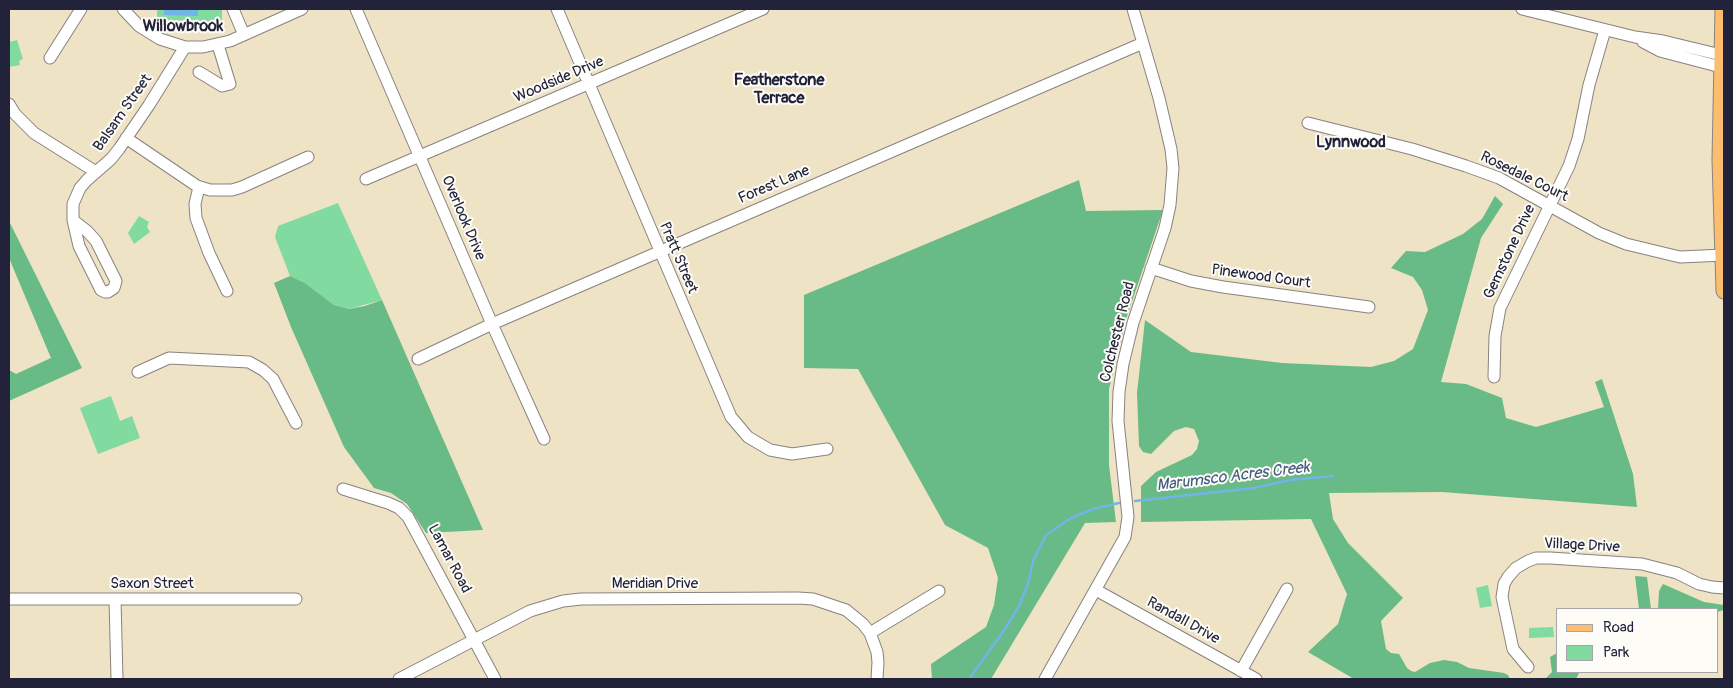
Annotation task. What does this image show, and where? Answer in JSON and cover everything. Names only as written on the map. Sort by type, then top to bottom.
[{"type":"main road","points":[[1723,9],[1720,160],[1724,291]]},
{"type":"street","points":[[50,58],[81,9]]},
{"type":"street","points":[[123,9],[148,33],[171,43],[203,47],[218,45],[302,9]]},
{"type":"street","points":[[233,9],[244,35]]},
{"type":"street","name":"Overlook Drive","points":[[356,9],[492,324],[544,439]]},
{"type":"street","name":"Pratt Street","points":[[556,9],[731,417],[738,427],[758,444],[776,452],[797,454],[827,449]]},
{"type":"street","name":"Woodside Drive","points":[[366,179],[763,9]]},
{"type":"street","name":"Colchester Road","points":[[1045,679],[1120,548],[1127,526],[1128,516],[1118,421],[1119,392],[1123,364],[1134,323],[1170,205],[1173,168],[1171,149],[1159,98],[1133,9]]},
{"type":"street","points":[[1522,9],[1635,37],[1663,41],[1722,60]]},
{"type":"street","name":"Gemstone Drive","points":[[1494,377],[1495,336],[1500,308],[1549,205],[1565,176],[1574,152],[1589,85],[1605,30]]},
{"type":"street","name":"Forest Lane","points":[[418,359],[492,324],[659,251],[1143,43]]},
{"type":"street","points":[[199,72],[222,86],[230,84],[218,45]]},
{"type":"street","name":"Balsam Street","points":[[73,220],[96,241],[116,281],[114,288],[108,292],[101,290],[79,246],[73,220],[75,197],[87,180],[111,159],[149,105],[185,46]]},
{"type":"street","points":[[9,104],[15,114],[34,133],[96,172]]},
{"type":"street","name":"Rosedale Court","points":[[1308,123],[1412,149],[1459,163],[1499,178],[1599,233],[1626,244],[1680,257],[1723,255]]},
{"type":"street","points":[[126,138],[199,187],[210,190],[232,190],[308,157]]},
{"type":"street","points":[[199,187],[195,206],[196,218],[227,291]]},
{"type":"street","name":"Pinewood Court","points":[[1151,268],[1170,276],[1223,287],[1369,307]]},
{"type":"street","points":[[138,372],[169,358],[249,362],[263,370],[273,379],[296,423]]},
{"type":"street","name":"Lamar Road","points":[[343,489],[393,505],[408,517],[495,679]]},
{"type":"street","name":"Village Drive","points":[[1528,668],[1513,649],[1502,597],[1504,584],[1510,574],[1528,561],[1536,558],[1550,558],[1642,564],[1677,573],[1699,584],[1724,588]]},
{"type":"street","points":[[1241,671],[1286,589]]},
{"type":"street","name":"Randall Drive","points":[[1096,590],[1256,679]]},
{"type":"street","points":[[870,633],[939,591]]},
{"type":"street","name":"Meridian Drive","points":[[399,679],[538,608],[563,601],[581,599],[798,598],[813,599],[846,610],[855,616],[870,633],[878,662],[877,679]]},
{"type":"street","name":"Saxon Street","points":[[9,599],[296,599]]},
{"type":"street","points":[[115,599],[117,679]]},
{"type":"green space","points":[[157,9],[222,9],[222,27],[194,29],[194,21],[161,20],[157,18]]},
{"type":"green space","points":[[17,40],[23,59],[19,61],[20,65],[9,67],[9,42]]},
{"type":"green space","points":[[1079,180],[1086,211],[1163,210],[1126,319],[1109,389],[1109,465],[1116,522],[1085,523],[991,679],[932,679],[931,664],[986,627],[994,605],[998,578],[988,548],[945,525],[858,369],[804,368],[804,295]]},
{"type":"green space","points":[[1495,196],[1503,204],[1481,238],[1441,382],[1466,384],[1502,398],[1506,418],[1536,427],[1604,407],[1595,382],[1602,379],[1633,474],[1637,507],[1442,492],[1329,493],[1333,519],[1348,543],[1403,598],[1381,621],[1386,649],[1391,653],[1399,654],[1407,668],[1415,672],[1430,663],[1444,660],[1457,662],[1469,668],[1504,673],[1510,679],[1354,679],[1308,652],[1338,624],[1347,594],[1311,519],[1141,522],[1141,486],[1156,472],[1192,455],[1197,449],[1199,441],[1194,429],[1186,427],[1174,431],[1151,454],[1143,452],[1139,446],[1137,393],[1145,320],[1191,352],[1282,363],[1371,367],[1394,361],[1413,349],[1428,310],[1422,290],[1413,277],[1391,268],[1406,251],[1425,252],[1463,234],[1482,219]]},
{"type":"green space","points":[[338,203],[382,300],[349,309],[334,305],[305,283],[290,276],[275,237],[278,226]]},
{"type":"green space","points":[[139,216],[149,222],[147,227],[150,232],[134,244],[128,233]]},
{"type":"green space","points":[[9,221],[82,368],[9,401],[9,370],[16,374],[51,358],[9,258]]},
{"type":"green space","points":[[290,276],[305,283],[334,305],[349,309],[382,300],[483,530],[426,533],[407,504],[391,493],[374,488],[344,447],[291,327],[274,283]]},
{"type":"green space","points":[[111,396],[120,421],[132,416],[140,438],[98,454],[80,408]]},
{"type":"green space","points":[[1635,576],[1647,577],[1651,608],[1639,608]]},
{"type":"green space","points":[[1663,584],[1704,602],[1724,605],[1724,610],[1718,612],[1718,608],[1658,608],[1659,591]]},
{"type":"green space","points":[[1488,585],[1492,606],[1480,608],[1476,588]]},
{"type":"green space","points":[[1553,627],[1554,637],[1529,638],[1529,628]]},
{"type":"green space","points":[[1556,654],[1556,673],[1579,673],[1576,679],[1545,679],[1552,672],[1550,657]]},
{"type":"water","points":[[164,9],[198,9],[198,16],[164,15]]},
{"type":"waterway","name":"Marumsco Acres Creek","points":[[1135,501],[1254,488],[1290,480],[1333,476]]},
{"type":"waterway","name":"Marumsco Acres Creek","points":[[969,679],[1019,606],[1028,584],[1033,561],[1046,535],[1071,518],[1093,509],[1119,503]]},
{"type":"district","name":"Willowbrook","points":[[183,27]]},
{"type":"district","name":"Featherstone Terrace","points":[[779,90]]},
{"type":"district","name":"Lynnwood","points":[[1351,143]]}]
